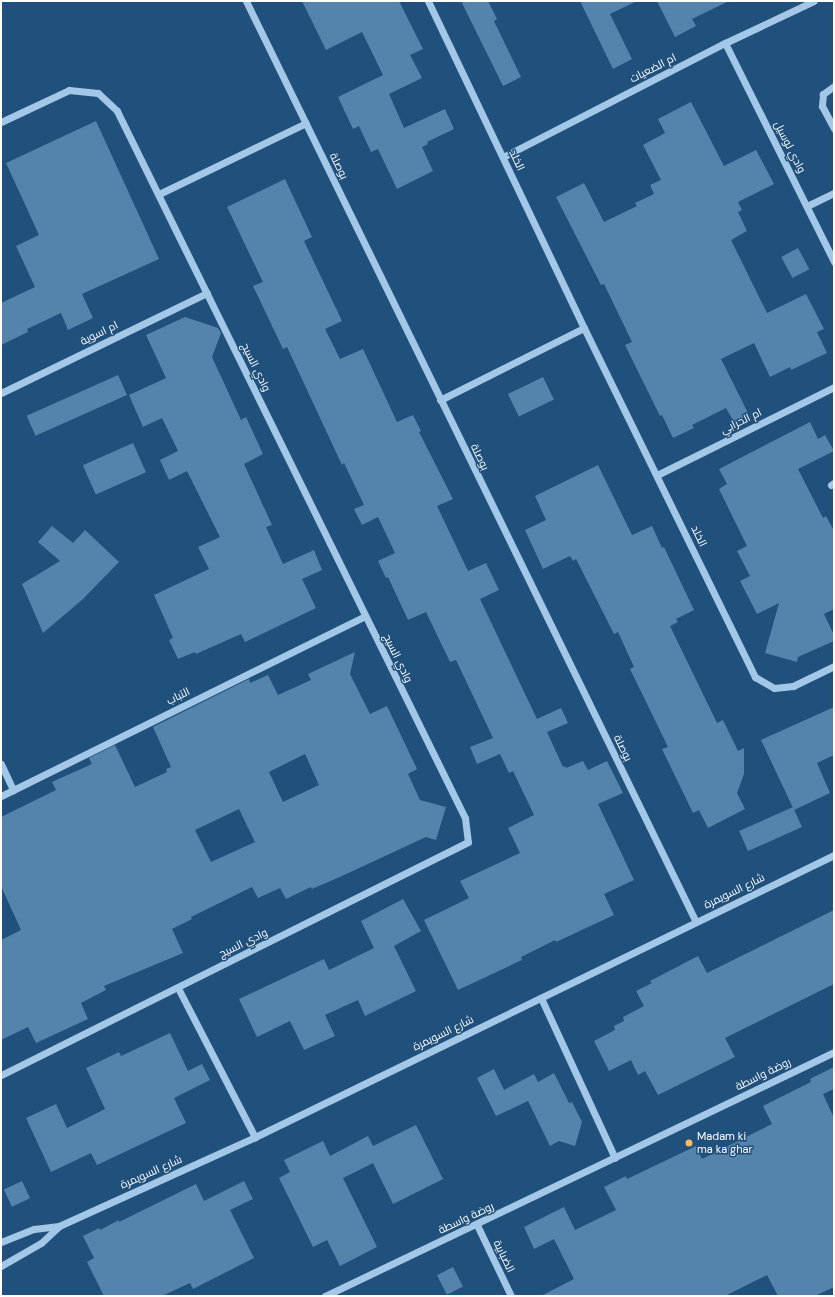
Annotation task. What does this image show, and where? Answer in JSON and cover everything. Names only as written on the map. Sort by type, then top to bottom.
[{"type":"street","name":"بوصلة","points":[[246,1],[696,922]]},
{"type":"street","name":"الخلد","points":[[428,1],[584,328],[755,677],[774,688],[793,686],[834,666]]},
{"type":"street","name":"ام الضعيات","points":[[503,157],[725,43],[814,1]]},
{"type":"street","name":"وادي لوسيل","points":[[725,43],[834,262]]},
{"type":"street","points":[[834,86],[823,94],[822,106],[834,129]]},
{"type":"street","name":"وادي السيج","points":[[1,122],[69,90],[98,93],[117,111],[465,818],[468,842],[1,1075]]},
{"type":"street","points":[[159,194],[306,123]]},
{"type":"street","points":[[807,206],[834,193]]},
{"type":"street","name":"ام اسوية","points":[[1,392],[207,293]]},
{"type":"street","points":[[440,400],[584,328]]},
{"type":"street","name":"ام الحرابي","points":[[657,475],[834,387]]},
{"type":"street","name":"التباب","points":[[1,796],[365,616]]},
{"type":"street","points":[[1,764],[13,790]]},
{"type":"street","name":"شارع السويمرة","points":[[1,1242],[34,1229],[59,1226],[255,1137],[834,854]]},
{"type":"street","points":[[178,988],[255,1137]]},
{"type":"street","points":[[541,998],[616,1158]]},
{"type":"street","name":"روضة واسطة","points":[[325,1296],[477,1225],[834,1052]]},
{"type":"street","name":"الضبابية","points":[[477,1225],[511,1296]]},
{"type":"street","name":"شارع السويمرة","points":[[1,1266],[41,1243],[59,1226]]},
{"type":"building","points":[[302,1],[399,1],[423,49],[410,55],[422,78],[389,94],[404,128],[445,109],[454,129],[427,142],[428,144],[422,147],[433,171],[397,189],[378,149],[371,152],[359,126],[353,129],[338,97],[383,75],[362,32],[326,50]]},
{"type":"building","points":[[461,1],[488,1],[497,19],[494,21],[521,77],[503,86]]},
{"type":"building","points":[[580,1],[637,1],[610,14],[632,59],[613,69]]},
{"type":"building","points":[[657,1],[729,1],[692,19],[696,26],[675,37]]},
{"type":"building","points":[[691,102],[724,166],[756,150],[774,184],[738,202],[742,210],[738,212],[747,231],[731,240],[767,313],[806,294],[824,329],[817,332],[827,353],[791,370],[790,367],[770,377],[754,343],[721,359],[749,415],[734,422],[726,408],[692,425],[694,428],[673,438],[662,415],[660,416],[625,345],[632,342],[604,284],[601,285],[556,197],[584,183],[604,222],[637,206],[635,203],[654,194],[650,185],[661,180],[643,145],[665,133],[658,119]]},
{"type":"building","points":[[96,121],[159,259],[82,294],[93,318],[68,330],[61,313],[27,329],[28,332],[1,345],[1,303],[35,287],[16,246],[39,235],[6,163]]},
{"type":"building","points":[[285,179],[312,237],[304,241],[342,321],[325,329],[340,359],[363,349],[397,422],[413,415],[421,431],[419,432],[453,499],[437,506],[468,571],[486,563],[499,590],[480,599],[537,719],[561,708],[568,723],[547,732],[563,767],[565,766],[566,768],[583,761],[588,770],[607,761],[623,793],[598,804],[634,880],[604,894],[614,915],[556,942],[555,940],[521,957],[522,960],[458,990],[424,920],[469,898],[460,881],[520,853],[508,828],[534,815],[513,771],[509,773],[500,754],[477,764],[470,747],[493,738],[456,660],[450,662],[426,612],[408,620],[388,577],[386,578],[378,561],[395,553],[378,517],[362,525],[354,509],[364,505],[344,463],[342,465],[287,347],[283,349],[253,286],[263,282],[227,207]]},
{"type":"building","points":[[798,248],[809,269],[792,278],[781,257]]},
{"type":"building","points":[[185,317],[218,328],[221,333],[212,357],[241,420],[246,417],[263,454],[244,464],[272,525],[266,527],[283,564],[314,550],[322,570],[302,579],[316,608],[245,642],[241,634],[196,654],[195,652],[178,659],[169,640],[173,638],[154,595],[209,569],[198,547],[220,537],[187,471],[169,480],[160,460],[178,451],[162,418],[143,427],[129,395],[166,378],[146,335]]},
{"type":"building","points":[[118,375],[127,395],[36,436],[27,416]]},
{"type":"building","points":[[543,377],[554,399],[519,417],[508,394]]},
{"type":"building","points":[[810,422],[818,439],[825,435],[834,451],[798,469],[823,518],[826,516],[834,531],[834,609],[824,614],[834,635],[834,641],[798,657],[797,662],[765,653],[779,603],[757,614],[740,581],[750,576],[737,551],[747,546],[719,489],[727,484],[719,469]]},
{"type":"building","points":[[133,443],[146,472],[96,495],[83,465]]},
{"type":"building","points":[[598,465],[632,535],[652,526],[662,548],[664,547],[694,610],[676,619],[678,622],[670,626],[717,723],[723,720],[738,751],[744,748],[744,774],[737,793],[745,809],[708,828],[699,810],[693,813],[662,749],[668,747],[630,669],[634,667],[618,632],[614,634],[576,559],[573,561],[570,556],[543,569],[525,530],[546,520],[535,496]]},
{"type":"building","points":[[52,526],[73,543],[85,530],[119,562],[83,599],[43,633],[22,584],[60,561],[38,542]]},
{"type":"building","points":[[355,652],[350,674],[370,714],[387,706],[417,769],[408,774],[420,800],[446,807],[436,840],[426,837],[342,876],[312,889],[311,887],[286,899],[280,888],[258,898],[252,887],[191,917],[192,919],[172,929],[183,953],[104,986],[106,990],[81,1003],[88,1019],[36,1043],[28,1027],[1,1040],[1,940],[21,930],[1,886],[1,817],[56,790],[52,782],[92,764],[89,758],[115,745],[135,787],[167,772],[166,769],[171,767],[153,727],[249,679],[250,683],[268,675],[278,695],[311,680],[308,674]],"holes":[[[305,754],[319,785],[283,802],[269,772]],[[239,809],[255,842],[211,862],[195,830]]]},
{"type":"building","points":[[834,707],[834,755],[817,763],[830,793],[794,810],[761,740]]},
{"type":"building","points":[[793,807],[802,827],[748,851],[739,831]]},
{"type":"building","points":[[403,899],[421,931],[394,946],[416,991],[365,1016],[358,1000],[325,1015],[335,1036],[304,1050],[290,1021],[257,1037],[239,999],[324,959],[329,970],[374,948],[361,921]]},
{"type":"building","points":[[834,910],[834,984],[725,1038],[735,1057],[658,1095],[645,1071],[638,1075],[631,1060],[609,1071],[594,1041],[615,1030],[614,1026],[624,1021],[623,1017],[644,1006],[636,991],[652,983],[650,981],[698,956],[707,973]]},
{"type":"building","points":[[170,1033],[188,1071],[202,1064],[210,1080],[174,1098],[186,1123],[97,1165],[91,1153],[51,1172],[26,1118],[56,1104],[67,1128],[105,1109],[86,1068],[119,1052],[121,1056]]},
{"type":"building","points":[[834,1067],[834,1089],[823,1094],[834,1118],[834,1287],[815,1296],[778,1296],[767,1275],[725,1296],[541,1296],[574,1279],[554,1239],[534,1249],[524,1227],[564,1207],[575,1230],[616,1210],[604,1187],[626,1176],[627,1179],[696,1146],[702,1159],[772,1124],[763,1106],[811,1082],[810,1079]]},
{"type":"building","points":[[494,1069],[504,1090],[534,1074],[538,1082],[554,1073],[569,1103],[572,1102],[582,1122],[575,1146],[559,1141],[550,1146],[528,1101],[496,1116],[477,1078]]},
{"type":"building","points":[[416,1125],[443,1179],[393,1204],[373,1163],[343,1178],[377,1247],[340,1266],[327,1240],[313,1247],[279,1178],[290,1172],[284,1160],[323,1141],[330,1156],[368,1136],[373,1146]]},
{"type":"building","points":[[22,1181],[30,1198],[12,1207],[4,1189]]},
{"type":"building","points":[[244,1181],[253,1199],[230,1210],[254,1258],[193,1289],[190,1283],[162,1296],[104,1296],[87,1262],[94,1258],[83,1236],[99,1228],[100,1230],[119,1220],[119,1222],[196,1184],[204,1201]]},
{"type":"building","points":[[453,1267],[463,1287],[447,1295],[437,1275]]},
{"type":"place","name":"Madam ki ma ka ghar","points":[[689,1143]]}]
